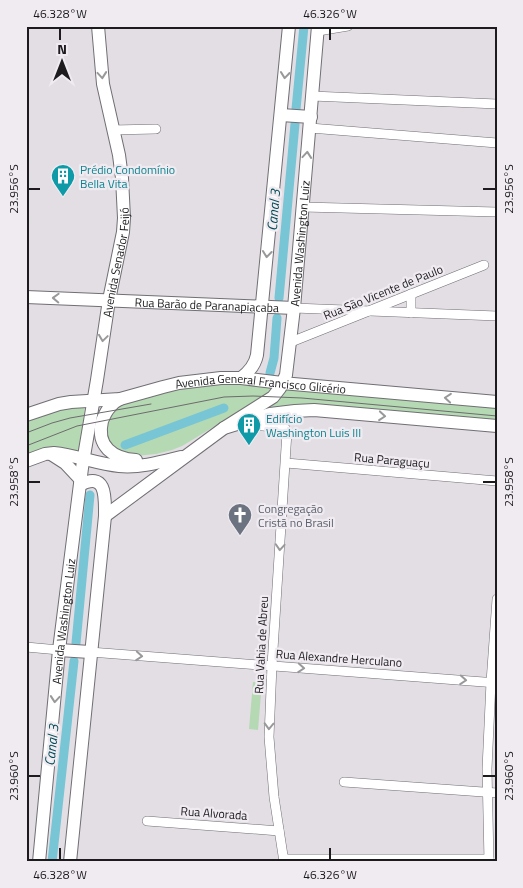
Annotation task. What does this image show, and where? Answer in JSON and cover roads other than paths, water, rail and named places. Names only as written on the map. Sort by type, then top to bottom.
[{"type":"main road","name":"Avenida Senador Feijó","points":[[97,380],[124,218],[119,155],[103,84],[98,26]]},
{"type":"main road","points":[[241,378],[251,369],[256,360],[289,26]]},
{"type":"main road","name":"Avenida Washington Luiz","points":[[224,428],[273,397],[282,383],[287,370],[318,29]]},
{"type":"main road","points":[[280,115],[310,122]]},
{"type":"main road","name":"Rua Barão de Paranapiacaba","points":[[26,297],[294,308]]},
{"type":"main road","name":"Avenida General Francisco Glicério","points":[[26,415],[59,404],[120,399],[179,383],[221,378],[241,378],[497,402]]},
{"type":"main road","name":"Avenida Washington Luiz","points":[[39,862],[80,482],[88,456],[97,380]]},
{"type":"main road","points":[[120,399],[110,406],[104,416],[101,431],[102,440],[106,447],[114,454],[125,459],[167,460]]},
{"type":"main road","name":"Avenida General Francisco Glicério","points":[[26,461],[49,453],[88,456],[118,466],[141,466],[186,456],[224,428],[270,414],[308,410],[497,426]]},
{"type":"main road","points":[[49,453],[65,463],[80,482],[97,482],[104,489],[105,494],[105,516],[86,652],[70,862]]},
{"type":"main road","points":[[105,516],[186,456]]},
{"type":"main road","points":[[62,650],[86,652]]},
{"type":"street","points":[[318,29],[348,26]]},
{"type":"street","points":[[312,96],[497,104]]},
{"type":"street","points":[[310,122],[497,143]]},
{"type":"street","points":[[113,130],[156,129]]},
{"type":"street","points":[[303,207],[497,212]]},
{"type":"street","name":"Rua São Vicente de Paulo","points":[[290,342],[484,265]]},
{"type":"street","points":[[411,313],[412,294]]},
{"type":"street","name":"Rua Barão de Paranapiacaba","points":[[294,308],[497,316]]},
{"type":"street","points":[[328,310],[331,314],[332,326]]},
{"type":"street","name":"Rua Vahia de Abreu","points":[[244,422],[250,425],[286,430],[286,463],[269,737],[274,797],[284,860]]},
{"type":"street","name":"Rua Paraguaçu","points":[[286,463],[497,482]]},
{"type":"street","points":[[284,860],[489,860],[487,792],[497,599]]},
{"type":"street","points":[[26,648],[62,650]]},
{"type":"street","name":"Rua Alexandre Herculano","points":[[86,652],[494,682]]},
{"type":"street","points":[[344,782],[497,793]]},
{"type":"street","name":"Rua Alvorada","points":[[147,821],[280,831]]},
{"type":"waterway","name":"Canal 3","points":[[296,109],[304,26]]},
{"type":"waterway","name":"Canal 3","points":[[279,298],[295,124]]},
{"type":"waterway","name":"Canal 3","points":[[270,373],[274,358],[277,318]]},
{"type":"waterway","name":"Canal 3","points":[[125,445],[224,408]]},
{"type":"waterway","name":"Canal 3","points":[[76,643],[90,495]]},
{"type":"waterway","name":"Canal 3","points":[[52,862],[74,661]]},
{"type":"tram line","points":[[26,446],[77,426],[224,397],[302,398],[497,416]]},
{"type":"tram line","points":[[26,433],[70,418],[151,404]]},
{"type":"place","name":"Prédio Condomínio Bella Vita","points":[[63,197]]},
{"type":"place","name":"Edifício Washington Luis III","points":[[249,446]]},
{"type":"place","name":"Congregação Cristã no Brasil","points":[[240,536]]}]
